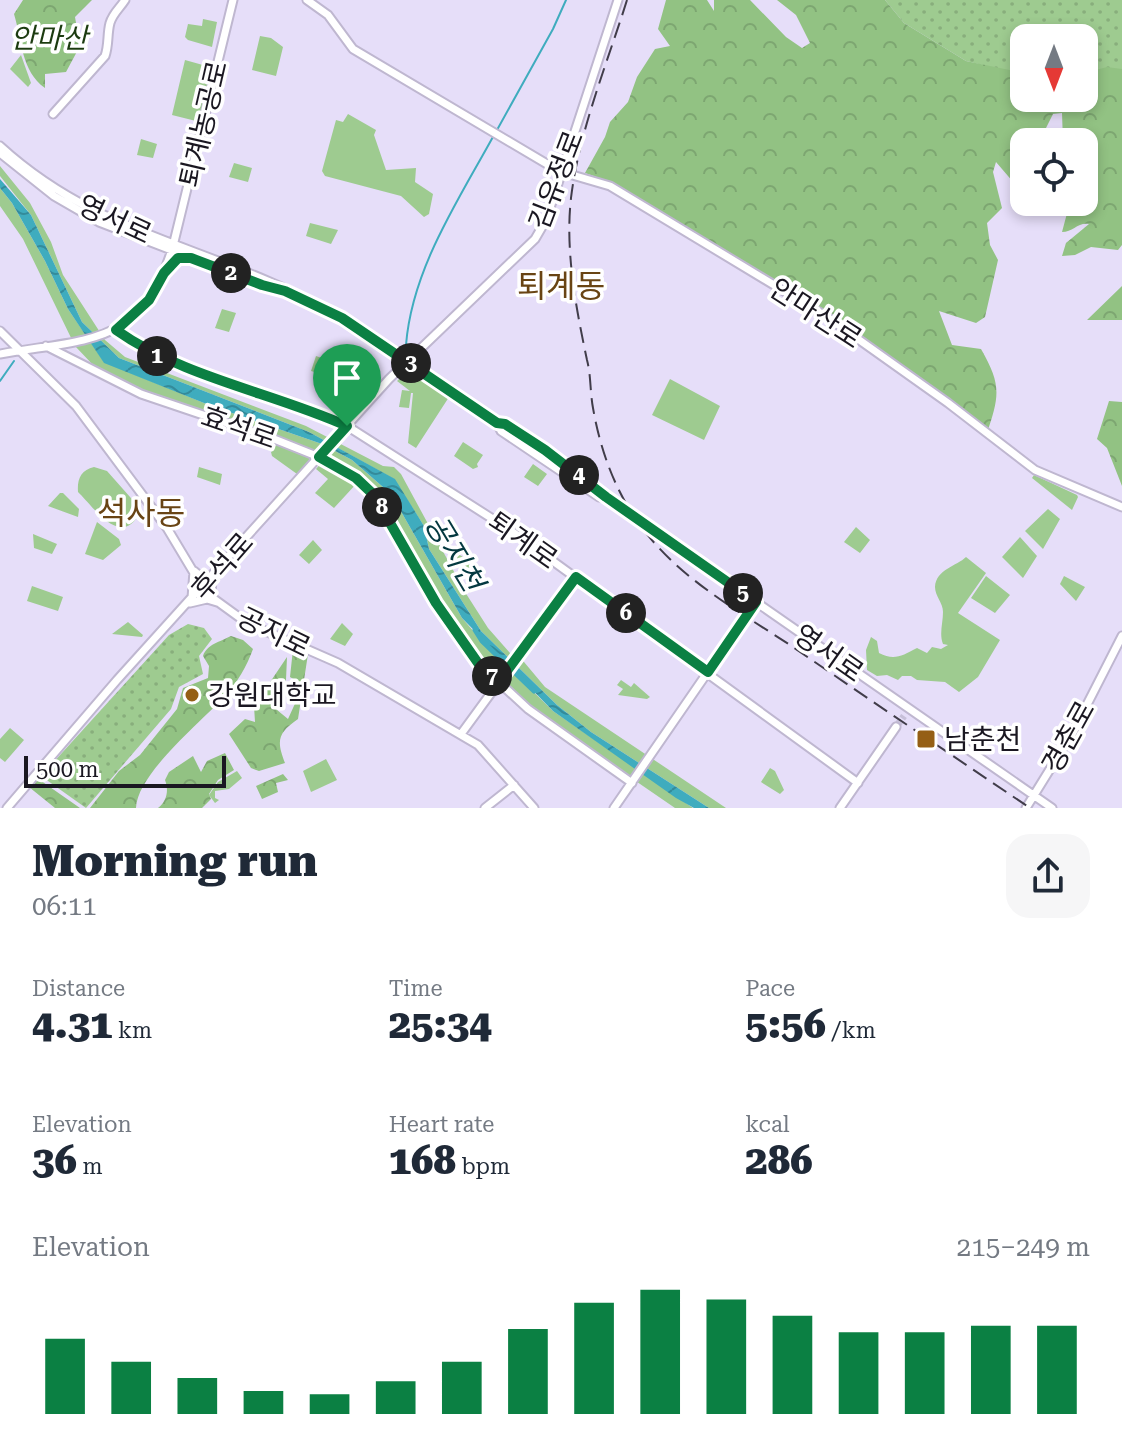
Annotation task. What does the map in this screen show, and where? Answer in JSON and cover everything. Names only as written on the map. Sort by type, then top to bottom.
[{"type":"street","points":[[53,114],[105,56],[109,46],[109,25],[125,0]]},
{"type":"street","name":"퇴계농공로","points":[[164,273],[233,0]]},
{"type":"street","name":"안마산로","points":[[307,0],[328,15],[353,49],[562,172],[610,186],[827,317],[948,403],[1035,470],[1122,507]]},
{"type":"street","name":"김유정로","points":[[407,360],[535,239],[546,220],[618,0]]},
{"type":"street","name":"영서로","points":[[1,150],[28,173],[78,204],[172,248],[272,283],[342,318],[497,423],[501,431],[599,497],[606,497],[1052,808]]},
{"type":"street","points":[[558,184],[579,176],[565,162]]},
{"type":"street","name":"영서로","points":[[143,236],[152,243],[172,248]]},
{"type":"street","points":[[152,243],[162,255],[164,273]]},
{"type":"street","points":[[0,354],[101,336],[116,330],[149,300],[164,273],[178,258],[197,258]]},
{"type":"street","name":"퇴계로","points":[[116,330],[142,349],[166,360],[297,405],[345,428],[485,513],[858,783]]},
{"type":"street","points":[[0,333],[0,345]]},
{"type":"street","name":"공지로","points":[[0,333],[76,406],[167,528],[211,596],[247,623],[338,663],[478,745],[534,808]]},
{"type":"street","name":"효석로","points":[[46,346],[141,394],[321,455],[356,478],[374,495],[436,603],[478,663],[538,717],[633,782]]},
{"type":"street","points":[[345,428],[407,360]]},
{"type":"street","name":"후석로","points":[[7,808],[345,428]]},
{"type":"street","points":[[194,571],[200,576],[212,577],[211,596]]},
{"type":"street","points":[[194,571],[190,602],[207,599],[219,603]]},
{"type":"street","points":[[461,734],[576,577]]},
{"type":"street","points":[[614,808],[756,602]]},
{"type":"street","name":"경춘로","points":[[1026,808],[1073,732],[1122,636]]},
{"type":"street","points":[[904,716],[910,708]]},
{"type":"street","points":[[840,808],[896,727]]},
{"type":"street","points":[[485,808],[514,785]]},
{"type":"green space","name":"안마산","points":[[23,0],[92,0],[75,17],[80,46],[66,72],[45,74],[45,88],[27,64],[14,14]]},
{"type":"green space","points":[[666,0],[707,0],[714,11],[714,0],[750,0],[786,37],[802,48],[810,43],[796,15],[777,0],[885,0],[904,23],[966,61],[1010,70],[1010,112],[1098,112],[1098,69],[1122,69],[1122,245],[1118,250],[1091,247],[1075,255],[1062,256],[1066,243],[1089,224],[1062,232],[1066,216],[1098,216],[1098,128],[1063,128],[1062,113],[1053,114],[1046,128],[1010,128],[1010,178],[996,162],[993,172],[1002,208],[987,223],[990,245],[998,260],[985,317],[976,323],[939,311],[952,345],[981,349],[992,372],[996,399],[987,433],[793,297],[611,182],[585,173],[610,122],[628,102],[637,77],[655,49],[670,46],[658,29]]},
{"type":"green space","points":[[885,0],[1122,0],[1122,70],[1098,72],[1098,24],[1010,24],[1010,72],[966,61],[904,23]]},
{"type":"green space","points":[[203,19],[217,22],[212,47],[185,37],[188,24],[202,26]]},
{"type":"green space","points":[[260,36],[271,38],[283,47],[276,76],[252,70]]},
{"type":"green space","points":[[21,55],[31,83],[28,87],[10,69]]},
{"type":"green space","points":[[185,60],[210,67],[213,71],[200,122],[172,115]]},
{"type":"green space","points":[[348,114],[376,130],[374,135],[386,170],[416,168],[415,182],[433,194],[429,214],[424,217],[401,196],[325,176],[322,171],[336,120],[343,122]]},
{"type":"green space","points":[[141,139],[157,144],[153,158],[137,155]]},
{"type":"green space","points":[[234,163],[252,168],[248,182],[229,177]]},
{"type":"green space","points":[[0,166],[30,203],[51,242],[63,275],[105,340],[125,357],[306,426],[383,466],[394,467],[401,474],[465,592],[488,628],[510,653],[519,656],[545,687],[726,808],[709,808],[591,732],[557,705],[481,631],[429,549],[424,526],[394,479],[309,432],[119,358],[82,322],[31,215],[0,176]]},
{"type":"green space","points":[[0,188],[45,261],[68,309],[104,362],[209,405],[322,444],[352,460],[391,494],[462,618],[482,641],[553,711],[693,808],[675,808],[544,718],[482,659],[440,601],[377,491],[349,468],[276,435],[127,384],[94,366],[75,346],[23,239],[0,206]]},
{"type":"green space","points":[[310,223],[338,230],[331,244],[306,236]]},
{"type":"green space","points":[[1122,286],[1122,320],[1087,320]]},
{"type":"green space","points":[[222,309],[236,313],[229,332],[215,328]]},
{"type":"green space","points":[[316,356],[334,362],[329,376],[311,371]]},
{"type":"green space","points":[[407,371],[449,397],[416,448],[408,443],[413,393],[409,408],[399,407],[402,390],[410,391],[397,381]]},
{"type":"green space","points":[[670,379],[720,406],[704,440],[652,415]]},
{"type":"green space","points":[[1109,401],[1122,402],[1122,486],[1107,448],[1097,439]]},
{"type":"green space","points":[[463,442],[483,455],[478,467],[473,469],[454,456]]},
{"type":"green space","points":[[276,445],[309,457],[309,462],[297,474],[272,456]]},
{"type":"green space","points":[[322,462],[357,483],[334,508],[315,493],[328,479],[316,469]]},
{"type":"green space","points":[[533,464],[547,474],[538,486],[524,477]]},
{"type":"green space","points":[[94,467],[107,471],[138,506],[138,513],[131,524],[124,527],[109,523],[78,492],[81,476]]},
{"type":"green space","points":[[199,467],[222,474],[220,485],[197,477]]},
{"type":"green space","points":[[1034,475],[1077,495],[1072,510],[1032,478]]},
{"type":"green space","points":[[60,493],[79,509],[78,517],[48,506]]},
{"type":"green space","points":[[1048,509],[1060,519],[1043,549],[1025,531]]},
{"type":"green space","points":[[97,522],[119,539],[121,545],[103,560],[85,554]]},
{"type":"green space","points":[[856,527],[870,540],[860,553],[844,542]]},
{"type":"green space","points":[[33,534],[57,544],[52,554],[34,548]]},
{"type":"green space","points":[[1020,537],[1037,556],[1023,578],[1002,557]]},
{"type":"green space","points":[[313,540],[322,550],[309,564],[299,555]]},
{"type":"green space","points":[[453,551],[478,566],[468,580]]},
{"type":"green space","points":[[966,557],[986,573],[958,613],[1000,640],[978,677],[959,692],[945,682],[917,680],[911,676],[902,676],[898,680],[887,675],[877,676],[867,670],[866,650],[871,637],[877,641],[879,653],[889,657],[917,648],[927,653],[932,647],[941,649],[948,645],[943,644],[942,640],[943,609],[936,593],[936,581],[943,572]]},
{"type":"green space","points":[[986,576],[1010,595],[995,613],[971,598]]},
{"type":"green space","points":[[1064,576],[1085,587],[1076,601],[1060,584]]},
{"type":"green space","points":[[32,586],[63,597],[58,611],[27,601]]},
{"type":"green space","points":[[128,622],[143,635],[142,637],[112,634]]},
{"type":"green space","points":[[342,623],[353,634],[345,646],[330,639]]},
{"type":"green space","points":[[188,624],[204,628],[212,639],[199,656],[203,674],[179,687],[171,709],[86,808],[41,776],[169,635]]},
{"type":"green space","points":[[231,636],[243,640],[253,649],[245,668],[224,697],[158,765],[139,794],[136,808],[90,808],[119,771],[140,755],[177,709],[183,688],[208,678],[209,666],[203,656],[208,649]]},
{"type":"green space","points":[[293,649],[308,654],[298,719],[281,738],[280,748],[285,763],[259,771],[251,768],[229,734],[245,719],[255,722],[254,706],[287,657],[286,680],[271,705],[288,719],[298,697],[295,680],[290,677]]},
{"type":"green space","points":[[621,680],[631,687],[634,683],[650,697],[618,695],[623,689],[617,685]]},
{"type":"green space","points":[[10,728],[24,740],[5,762],[0,758],[0,739]]},
{"type":"green space","points":[[225,753],[234,770],[218,780],[209,794],[211,799],[202,808],[158,808],[166,795],[165,780],[169,772],[193,756],[201,772],[207,761]]},
{"type":"green space","points":[[326,759],[337,780],[311,792],[303,771]]},
{"type":"green space","points":[[770,768],[775,771],[784,790],[780,794],[761,782]]},
{"type":"green space","points":[[237,771],[242,778],[229,789],[215,791],[215,798],[219,800],[215,803],[209,795],[218,782]]},
{"type":"green space","points":[[283,774],[288,780],[276,783],[278,792],[262,799],[256,786]]},
{"type":"green space","points":[[37,778],[80,808],[55,808],[29,787]]},
{"type":"water","points":[[0,179],[31,215],[82,322],[119,358],[309,432],[395,479],[424,526],[429,549],[481,631],[557,705],[591,732],[709,808],[694,808],[676,798],[553,711],[462,618],[391,494],[352,460],[322,444],[209,405],[104,363],[68,309],[45,261],[0,188]]},
{"type":"waterway","points":[[497,130],[566,0]]},
{"type":"waterway","points":[[406,345],[417,289],[427,263],[452,210],[494,135]]},
{"type":"waterway","points":[[0,381],[14,361]]},
{"type":"waterway","name":"공지천","points":[[475,630],[482,641],[534,691]]},
{"type":"tunnel","points":[[896,727],[904,716]]},
{"type":"railway","points":[[627,0],[580,148],[571,198],[569,238],[593,408],[608,465],[624,500],[646,533],[688,576],[1030,808]]},
{"type":"place","name":"강원대학교","points":[[192,695]]},
{"type":"place","name":"남춘천","points":[[926,739]]},
{"type":"district","name":"퇴계동","points":[[561,286]]},
{"type":"district","name":"석사동","points":[[141,513]]},
{"type":"route","points":[[178,258],[191,258],[285,291],[369,334],[497,423],[505,424],[545,450],[606,497],[756,602],[708,672],[576,577],[498,683],[478,663],[436,603],[374,495],[356,478],[319,457],[347,426],[297,405],[166,360],[142,349],[116,330],[149,300],[164,273],[178,258]]}]
